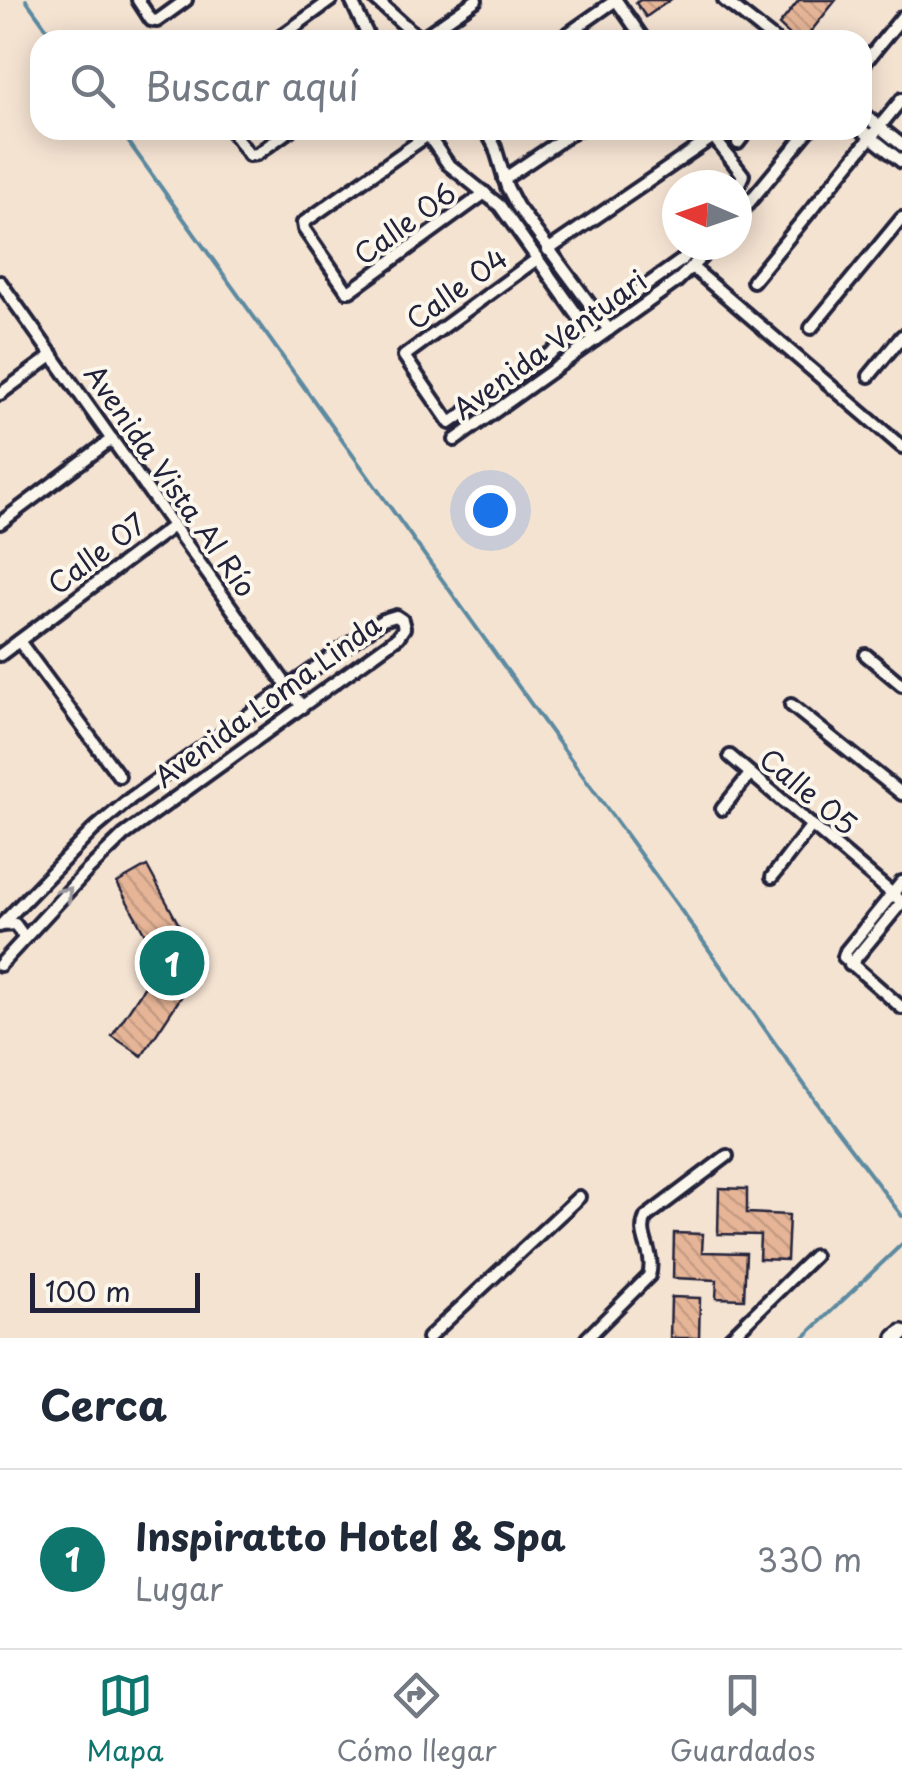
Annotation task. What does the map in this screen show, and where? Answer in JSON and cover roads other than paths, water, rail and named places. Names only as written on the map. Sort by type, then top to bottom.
[{"type":"street","points":[[138,0],[151,20],[156,21],[186,0]]},
{"type":"street","points":[[290,30],[331,0]]},
{"type":"street","points":[[351,0],[366,30]]},
{"type":"street","points":[[435,30],[476,0]]},
{"type":"street","points":[[573,30],[616,0],[637,30]]},
{"type":"street","points":[[724,0],[762,30]]},
{"type":"street","points":[[359,14],[377,1],[410,30]]},
{"type":"street","points":[[872,54],[902,17]]},
{"type":"street","points":[[872,130],[902,100]]},
{"type":"street","points":[[872,121],[902,145]]},
{"type":"street","points":[[872,138],[902,162]]},
{"type":"street","points":[[238,140],[249,156],[276,140]]},
{"type":"street","name":"Calle 06","points":[[417,140],[304,223],[304,229],[347,291],[485,193]]},
{"type":"street","points":[[431,140],[448,164],[506,214],[594,340]]},
{"type":"street","points":[[491,140],[517,206],[609,330]]},
{"type":"street","points":[[504,179],[561,140]]},
{"type":"street","points":[[548,250],[701,140]]},
{"type":"street","points":[[716,140],[739,170]]},
{"type":"street","points":[[752,199],[801,140]]},
{"type":"street","points":[[754,281],[861,140]]},
{"type":"street","points":[[506,214],[517,206]]},
{"type":"street","points":[[811,328],[902,218]]},
{"type":"street","name":"Calle 04","points":[[537,258],[404,356],[450,423],[575,336]]},
{"type":"street","points":[[595,312],[616,306],[682,260]]},
{"type":"street","name":"Avenida Ventuari","points":[[455,440],[700,260]]},
{"type":"street","points":[[693,268],[902,447]]},
{"type":"street","name":"Avenida Vista Al Río","points":[[0,282],[302,707]]},
{"type":"street","points":[[869,376],[902,336]]},
{"type":"street","points":[[0,394],[52,355]]},
{"type":"street","points":[[0,523],[112,439]]},
{"type":"street","name":"Calle 07","points":[[0,655],[173,526]]},
{"type":"street","name":"Avenida Loma Linda","points":[[0,925],[120,806],[383,620],[396,616],[402,620],[404,628],[398,636],[124,834],[1,963]]},
{"type":"street","points":[[19,641],[119,776]]},
{"type":"street","points":[[866,655],[902,685]]},
{"type":"street","points":[[791,705],[902,794]]},
{"type":"street","name":"Calle 05","points":[[730,756],[899,899]]},
{"type":"street","points":[[722,809],[750,774]]},
{"type":"street","points":[[772,876],[812,825]]},
{"type":"street","points":[[902,882],[899,899],[844,957],[902,1008]]},
{"type":"street","points":[[0,925],[15,924],[25,938]]},
{"type":"street","points":[[587,1338],[649,1276],[652,1261],[642,1234],[646,1216],[727,1156]]},
{"type":"street","points":[[428,1338],[579,1198]]},
{"type":"street","points":[[730,1338],[814,1256]]},
{"type":"street","points":[[896,1338],[902,1333]]},
{"type":"waterway","points":[[26,0],[48,30]]},
{"type":"waterway","points":[[127,140],[832,1124],[902,1216]]},
{"type":"waterway","points":[[803,1338],[902,1244]]},
{"type":"place","name":"Inspiratto Hotel & Spa","points":[[172,963]]}]
